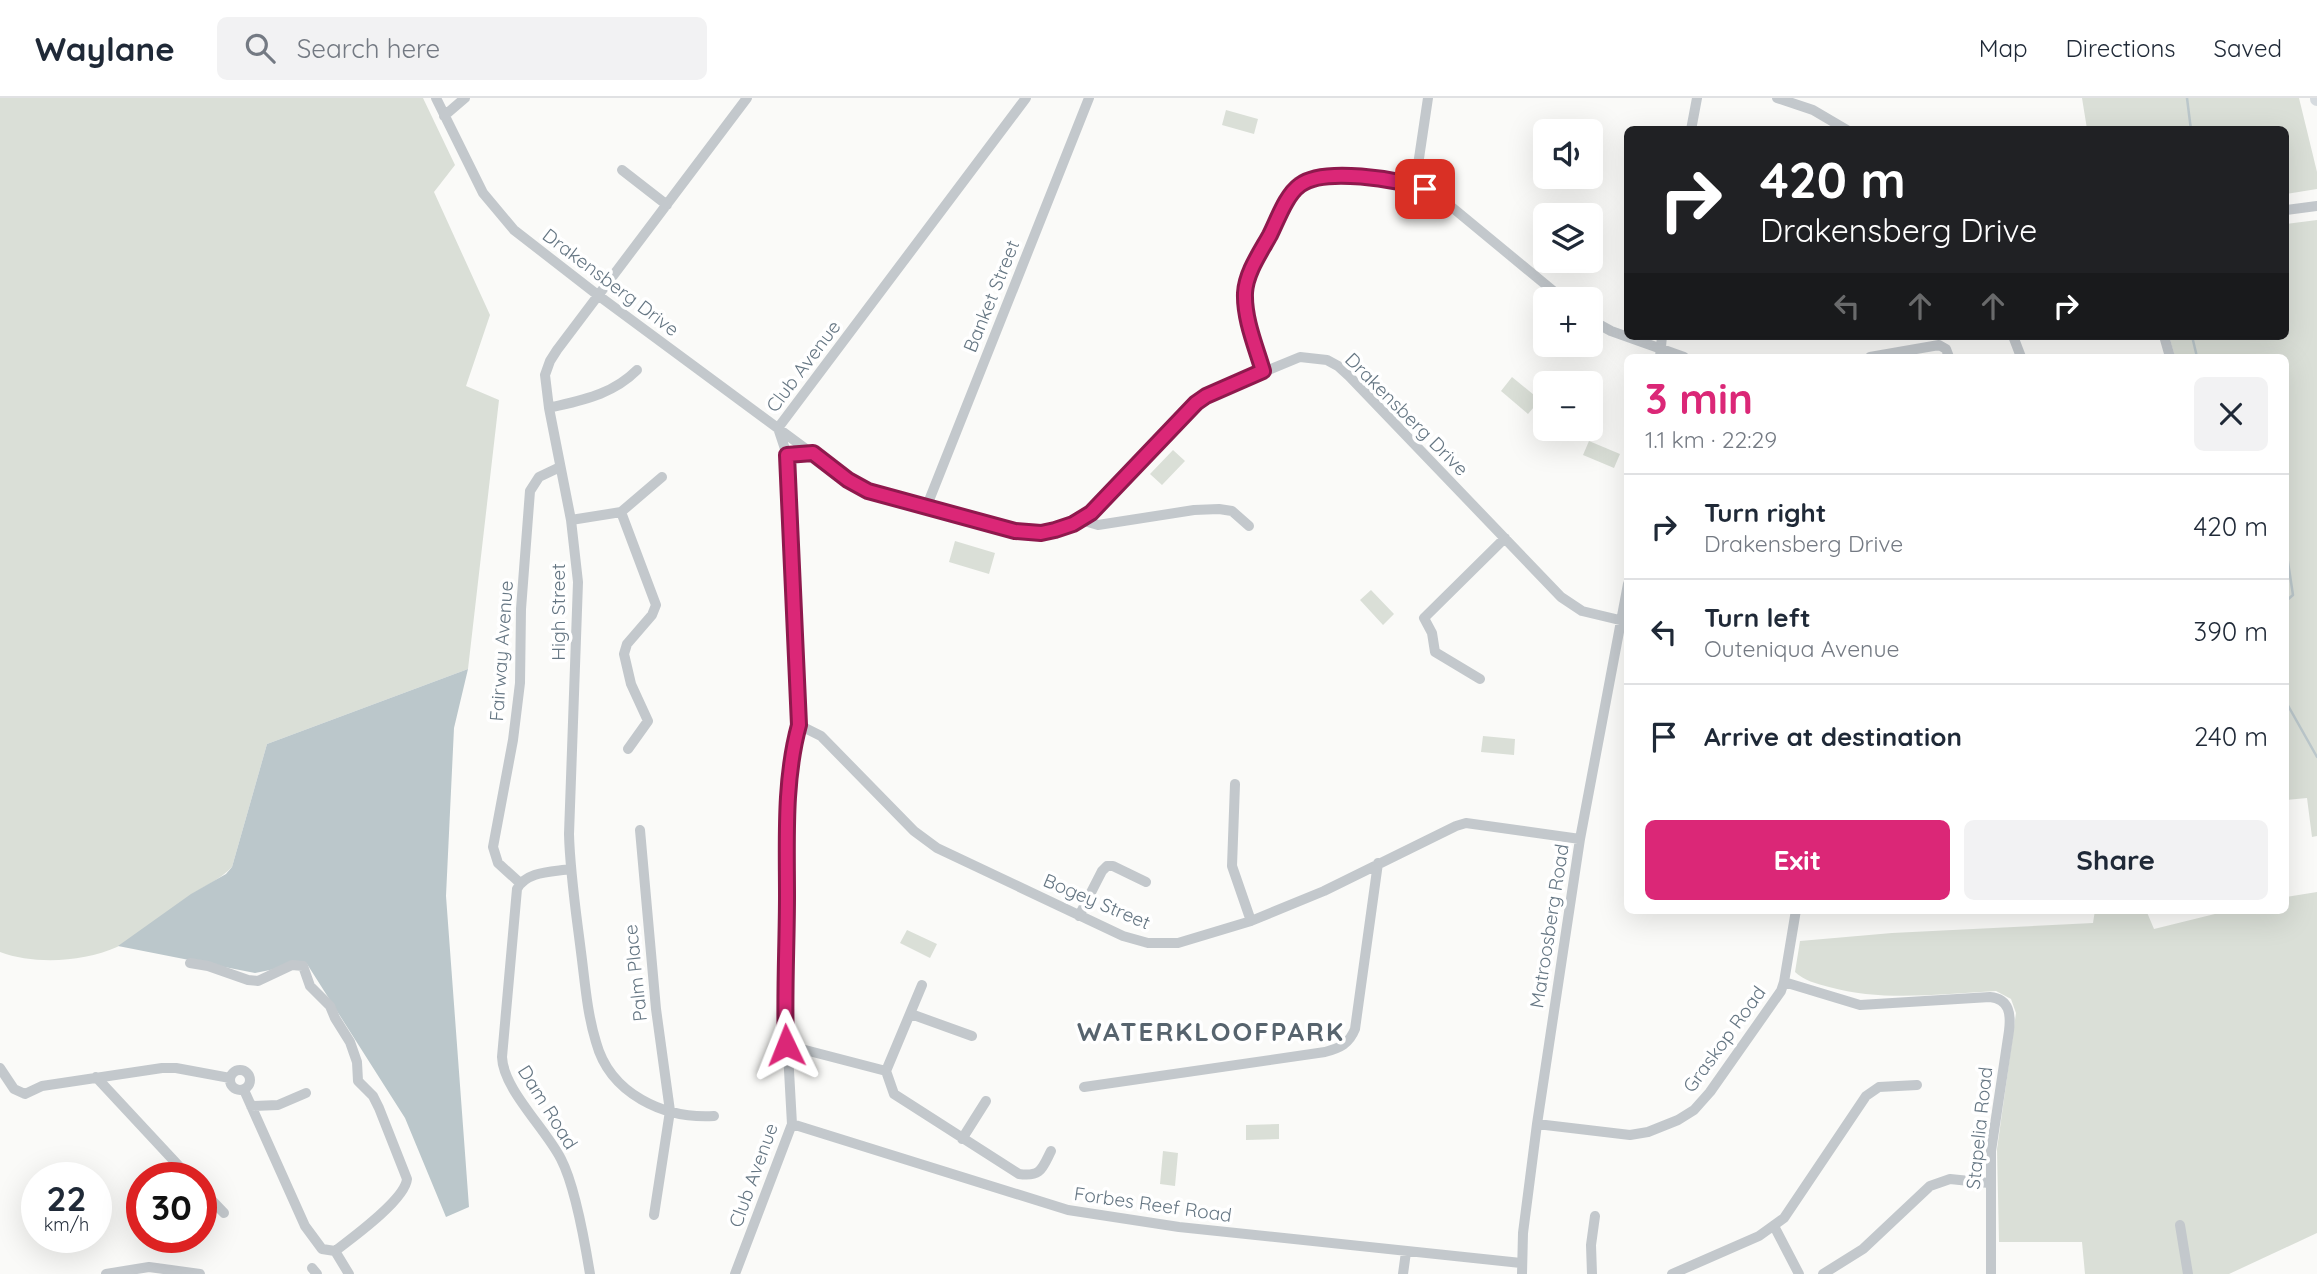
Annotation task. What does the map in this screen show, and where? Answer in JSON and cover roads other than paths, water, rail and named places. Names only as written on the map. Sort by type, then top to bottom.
[{"type":"street","name":"Drakensberg Drive","points":[[436,98],[483,193],[502,218],[599,296],[858,486],[926,508],[1029,533],[1055,530],[1081,520],[1104,501],[1196,403],[1206,396],[1263,371],[1300,358],[1311,357],[1338,366],[1570,604],[1582,611],[1624,621]]},
{"type":"street","points":[[444,116],[465,98]]},
{"type":"street","name":"High Street","points":[[714,1116],[692,1117],[652,1106],[626,1089],[599,1051],[588,1007],[570,869],[569,834],[578,582],[571,520],[545,375],[546,367],[747,98]]},
{"type":"street","name":"Club Avenue","points":[[735,1274],[792,1124],[784,981],[788,825],[793,746],[799,725],[787,455],[778,428],[1026,98]]},
{"type":"street","name":"Banket Street","points":[[926,508],[1089,98]]},
{"type":"street","points":[[1415,185],[1427,98]]},
{"type":"street","points":[[1692,126],[1696,98]]},
{"type":"street","points":[[1777,98],[1812,110],[1840,126]]},
{"type":"street","points":[[622,170],[667,205]]},
{"type":"street","points":[[1263,371],[1250,325],[1245,291],[1254,266],[1296,189],[1308,179],[1329,174],[1415,185],[1435,194],[1548,287]]},
{"type":"street","points":[[2289,210],[2317,205]]},
{"type":"street","points":[[1603,327],[1624,337]]},
{"type":"street","points":[[1631,340],[1660,353]]},
{"type":"street","points":[[1887,354],[1939,345],[1948,354]]},
{"type":"street","points":[[549,408],[603,394],[622,384],[637,370]]},
{"type":"street","points":[[787,455],[813,453]]},
{"type":"street","name":"Fairway Avenue","points":[[520,883],[498,863],[493,847],[513,740],[520,683],[521,609],[530,491],[539,477],[560,467]]},
{"type":"street","points":[[571,520],[621,512],[662,477]]},
{"type":"street","points":[[1081,520],[1098,525],[1194,510],[1219,509],[1232,511],[1249,526]]},
{"type":"street","points":[[621,512],[656,606],[624,649],[631,684],[648,721],[628,749]]},
{"type":"street","points":[[1480,680],[1435,652],[1432,634],[1424,618],[1505,538]]},
{"type":"street","name":"Matroosberg Road","points":[[1521,1269],[1537,1124],[1580,839],[1624,626]]},
{"type":"street","name":"Bogey Street","points":[[799,725],[826,741],[927,842],[1123,936],[1161,945],[1199,938],[1251,921],[1324,891],[1456,825],[1466,823],[1580,839]]},
{"type":"street","points":[[1235,784],[1232,866],[1251,921]]},
{"type":"street","name":"Palm Place","points":[[640,830],[655,996],[670,1111],[654,1215]]},
{"type":"street","points":[[1084,1087],[1325,1052],[1346,1044],[1352,1039],[1355,1029],[1378,863]]},
{"type":"street","points":[[1079,916],[1107,866],[1113,866],[1146,882]]},
{"type":"street","points":[[520,883],[533,875],[570,869]]},
{"type":"street","name":"Dam Road","points":[[520,883],[515,897],[502,1065],[508,1081],[558,1152],[566,1170],[590,1274]]},
{"type":"street","name":"Graskop Road","points":[[1537,1124],[1630,1135],[1648,1132],[1691,1113],[1710,1092],[1766,1014],[1784,982],[1795,914]]},
{"type":"street","points":[[190,964],[208,966],[247,980],[258,981],[292,965],[303,966],[312,990],[330,1006],[350,1042],[357,1062],[358,1081],[373,1096],[379,1108],[407,1179],[406,1186],[400,1195],[335,1251],[325,1251],[318,1247],[305,1226],[244,1090]]},
{"type":"street","name":"Stapelia Road","points":[[1784,982],[1860,1005],[1997,998],[2007,1006],[2010,1019],[1995,1114],[1989,1184],[1992,1274]]},
{"type":"street","points":[[922,985],[886,1072],[894,1094],[1018,1174],[1030,1176],[1040,1172],[1051,1151]]},
{"type":"street","points":[[911,1014],[972,1036]]},
{"type":"street","points":[[786,1045],[886,1072]]},
{"type":"street","points":[[0,1068],[14,1089],[24,1094],[42,1086],[176,1068],[230,1078]]},
{"type":"street","points":[[237,1071],[247,1073],[250,1082],[244,1090],[235,1089],[230,1084],[230,1078],[237,1071]]},
{"type":"street","points":[[96,1077],[175,1162]]},
{"type":"street","points":[[1672,1274],[1759,1237],[1774,1226],[1784,1218],[1866,1096],[1879,1087],[1917,1085]]},
{"type":"street","points":[[251,1106],[278,1105],[306,1093]]},
{"type":"street","points":[[962,1139],[986,1101]]},
{"type":"street","name":"Forbes Reef Road","points":[[792,1124],[1068,1210],[1118,1219],[1406,1252],[1521,1269]]},
{"type":"street","points":[[1823,1274],[1863,1249],[1930,1186],[1950,1179],[1989,1184]]},
{"type":"street","points":[[217,1206],[224,1213]]},
{"type":"street","points":[[1592,1274],[1591,1245],[1595,1216]]},
{"type":"street","points":[[2180,1225],[2188,1274]]},
{"type":"street","points":[[1774,1226],[1799,1274]]},
{"type":"street","points":[[335,1251],[349,1274]]},
{"type":"street","points":[[1403,1274],[1406,1252]]},
{"type":"street","points":[[106,1274],[149,1267],[200,1274]]},
{"type":"waterway","points":[[2187,98],[2190,126]]},
{"type":"waterway","points":[[2193,340],[2196,354]]},
{"type":"waterway","points":[[2289,569],[2293,595],[2289,598]]},
{"type":"waterway","points":[[2289,707],[2317,757]]},
{"type":"district","name":"WATERKLOOFPARK","points":[[1211,1032]]}]
